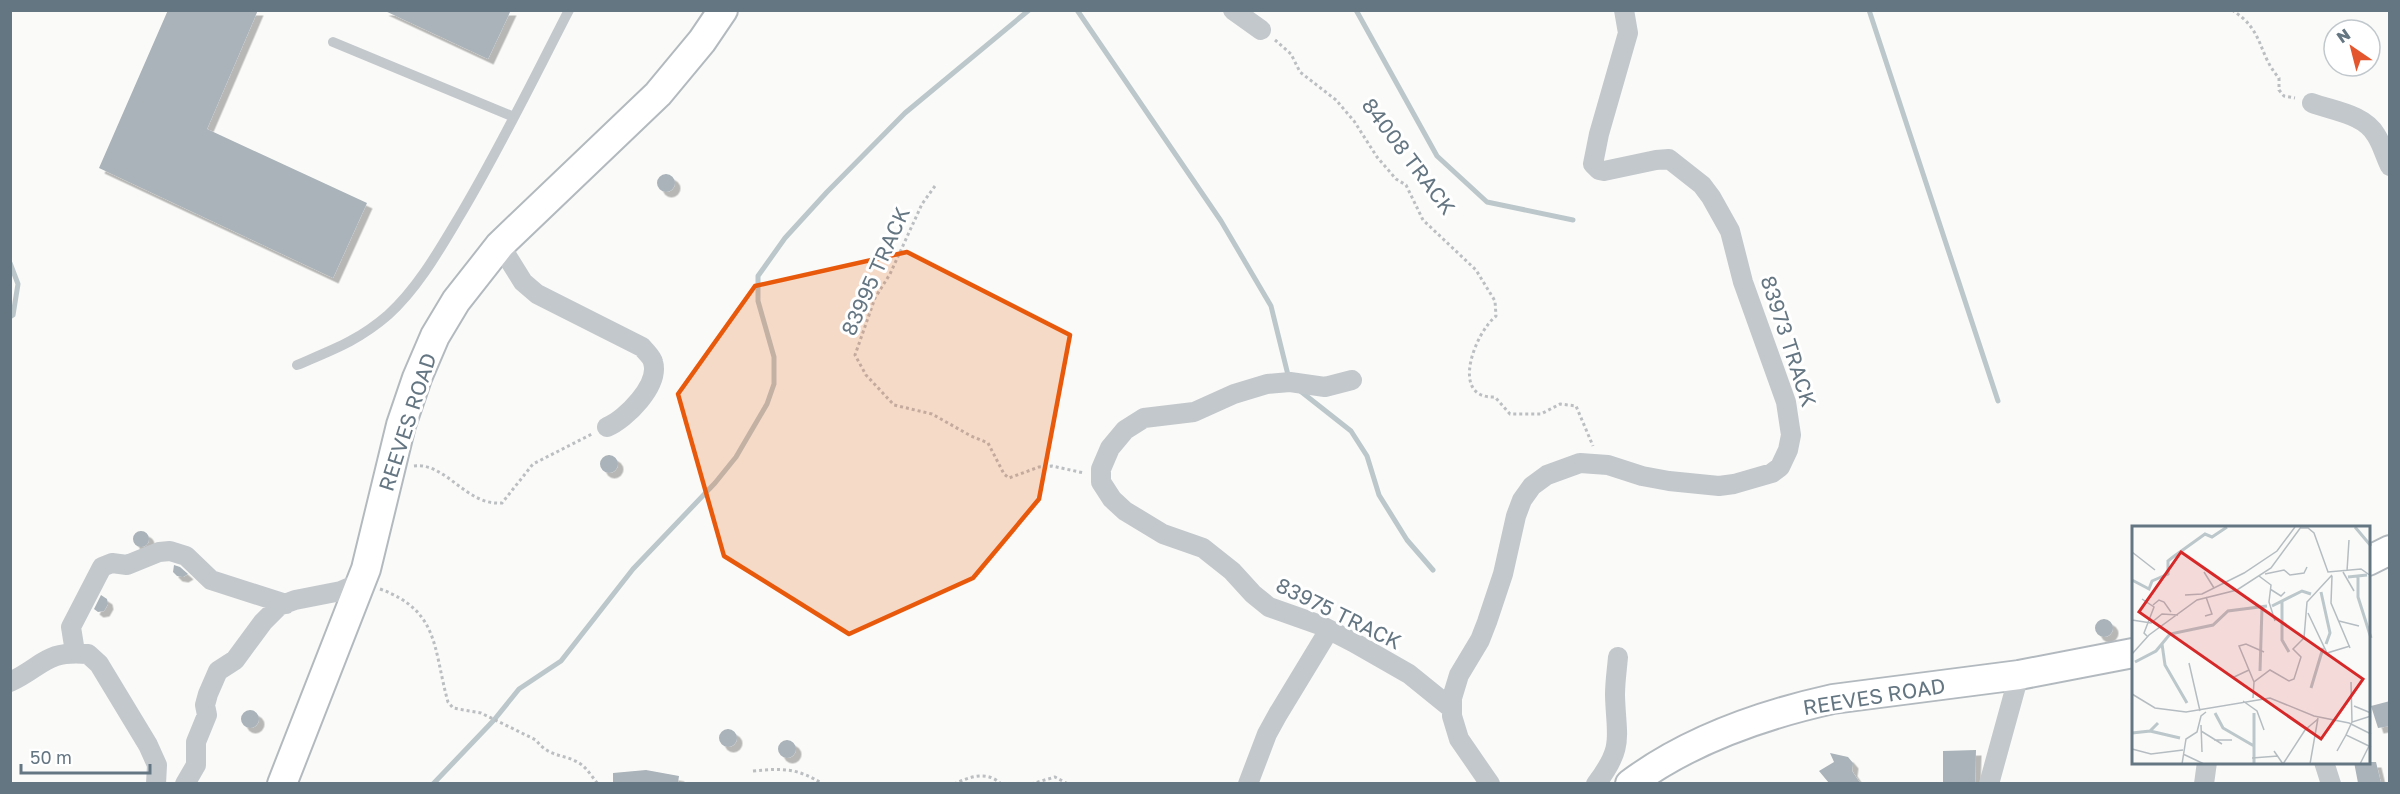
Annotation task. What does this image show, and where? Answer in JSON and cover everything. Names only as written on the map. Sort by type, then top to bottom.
[{"type":"street","name":"REEVES ROAD","points":[[282,783],[362,582],[389,470],[417,378],[435,336],[456,300],[500,245],[658,94],[702,41],[723,10]]},
{"type":"street","points":[[1233,10],[1262,30]]},
{"type":"street","name":"83973 TRACK","points":[[1490,783],[1459,739],[1451,708],[1454,687],[1459,675],[1480,640],[1487,622],[1503,574],[1516,516],[1522,500],[1532,486],[1547,475],[1580,462],[1597,462],[1642,476],[1719,486],[1734,484],[1762,478],[1776,470],[1784,462],[1791,435],[1786,402],[1743,282],[1730,231],[1707,192],[1669,159],[1604,171],[1599,170],[1593,164],[1599,134],[1628,33],[1624,10]]},
{"type":"street","points":[[2312,103],[2335,110],[2369,126],[2376,134],[2390,166]]},
{"type":"street","points":[[500,245],[523,282],[537,294],[642,347],[653,361],[653,378],[649,388],[618,422],[607,426]]},
{"type":"street","points":[[1101,482],[1101,469],[1110,448],[1125,430],[1144,418],[1194,412],[1234,394],[1267,384],[1290,382],[1325,387],[1352,380]]},
{"type":"street","name":"83975 TRACK","points":[[1101,482],[1112,499],[1125,511],[1163,534],[1203,548],[1232,571],[1253,594],[1269,607],[1329,630],[1409,674],[1451,708]]},
{"type":"street","points":[[2370,560],[2390,550]]},
{"type":"street","points":[[75,652],[71,627],[102,567],[112,563],[127,565],[159,552],[170,551],[186,556],[211,580],[286,604]]},
{"type":"street","points":[[185,783],[196,765],[196,742],[207,715],[205,705],[208,694],[218,671],[235,660],[269,615],[279,606],[341,591],[362,582]]},
{"type":"street","points":[[1248,783],[1278,714],[1329,630]]},
{"type":"street","points":[[10,682],[29,673],[41,661],[59,654],[75,652],[88,654],[99,664],[124,703],[157,765],[156,783]]},
{"type":"street","name":"REEVES ROAD","points":[[1630,783],[1690,747],[1778,712],[1833,699],[2019,675],[2132,653]]},
{"type":"street","points":[[1596,783],[1610,763],[1618,739],[1615,693],[1618,657]]},
{"type":"street","points":[[1989,783],[2019,675]]},
{"type":"street","points":[[2205,783],[2207,764]]},
{"type":"street","points":[[2325,764],[2331,783]]},
{"type":"lane","points":[[297,365],[352,342],[389,314],[417,280],[440,249],[491,162],[569,10]]},
{"type":"lane","points":[[333,42],[514,117]]},
{"type":"path","points":[[2232,10],[2254,28],[2270,68],[2279,78],[2279,90],[2284,96],[2300,99],[2306,104],[2312,103]]},
{"type":"path","name":"84008 TRACK","points":[[1262,30],[1291,54],[1300,72],[1318,84],[1348,114],[1377,157],[1396,179],[1406,185],[1423,220],[1476,270],[1495,301],[1496,316],[1481,332],[1468,370],[1474,391],[1483,398],[1495,398],[1510,414],[1541,414],[1560,404],[1576,406],[1587,428],[1597,462]]},
{"type":"path","name":"83995 TRACK","points":[[935,186],[922,204],[890,274],[875,298],[855,355],[866,375],[894,405],[932,414],[988,443],[1004,474],[1009,478],[1025,471],[1052,466],[1084,473],[1101,482]]},
{"type":"path","points":[[389,470],[427,465],[481,500],[494,504],[502,503],[533,464],[607,426]]},
{"type":"path","points":[[362,582],[404,600],[417,609],[425,619],[432,635],[448,702],[453,708],[481,713],[536,740],[541,747],[555,756],[570,758],[583,765],[598,783]]},
{"type":"path","points":[[753,771],[777,768],[797,770],[823,783]]},
{"type":"path","points":[[954,783],[982,775],[1001,783]]},
{"type":"path","points":[[1031,783],[1055,777],[1068,783]]},
{"type":"highlighted area","points":[[907,252],[1070,335],[1039,499],[973,578],[849,634],[724,556],[678,394],[755,286]]},
{"type":"building","points":[[168,10],[258,10],[207,129],[367,203],[333,278],[99,168]]},
{"type":"building","points":[[383,10],[511,10],[488,59]]},
{"type":"building","points":[[666,174],[672,177],[675,183],[672,189],[666,192],[660,189],[657,183],[660,177]]},
{"type":"building","points":[[609,455],[615,458],[618,464],[615,470],[609,473],[603,470],[600,464],[603,458]]},
{"type":"building","points":[[138,531],[144,531],[149,539],[147,545],[138,547],[133,542],[133,536]]},
{"type":"building","points":[[174,565],[188,574],[183,577],[177,576],[173,572]]},
{"type":"building","points":[[101,595],[107,599],[108,604],[104,611],[98,612],[94,609]]},
{"type":"building","points":[[2104,619],[2110,622],[2113,628],[2110,634],[2104,637],[2098,634],[2095,628],[2098,622]]},
{"type":"building","points":[[2390,701],[2390,726],[2378,728],[2371,706]]},
{"type":"building","points":[[250,710],[256,713],[259,719],[256,725],[250,728],[244,725],[241,719],[244,713]]},
{"type":"building","points":[[728,729],[734,732],[737,738],[734,744],[728,747],[722,744],[719,738],[722,732]]},
{"type":"building","points":[[787,740],[793,743],[796,749],[793,755],[787,758],[781,755],[778,749],[781,743]]},
{"type":"building","points":[[1976,750],[1975,783],[1943,783],[1943,751]]},
{"type":"building","points":[[1830,753],[1848,757],[1853,763],[1852,771],[1860,783],[1829,783],[1819,771],[1834,762]]},
{"type":"building","points":[[2376,762],[2381,783],[2358,783],[2354,764]]},
{"type":"building","points":[[646,770],[679,776],[678,783],[613,783],[613,773]]},
{"type":"waterway","points":[[433,784],[494,720],[519,689],[561,661],[633,569],[715,483],[736,457],[767,404],[774,384],[774,357],[758,301],[758,276],[785,238],[905,113],[1029,10]]},
{"type":"waterway","points":[[1077,10],[1221,221],[1271,306],[1289,379]]},
{"type":"waterway","points":[[1356,10],[1437,156],[1487,202],[1573,220]]},
{"type":"waterway","points":[[1869,10],[1998,401]]},
{"type":"waterway","points":[[10,263],[18,284],[13,315],[10,317]]},
{"type":"waterway","points":[[1299,390],[1351,431],[1367,456],[1379,495],[1407,540],[1433,570]]}]
